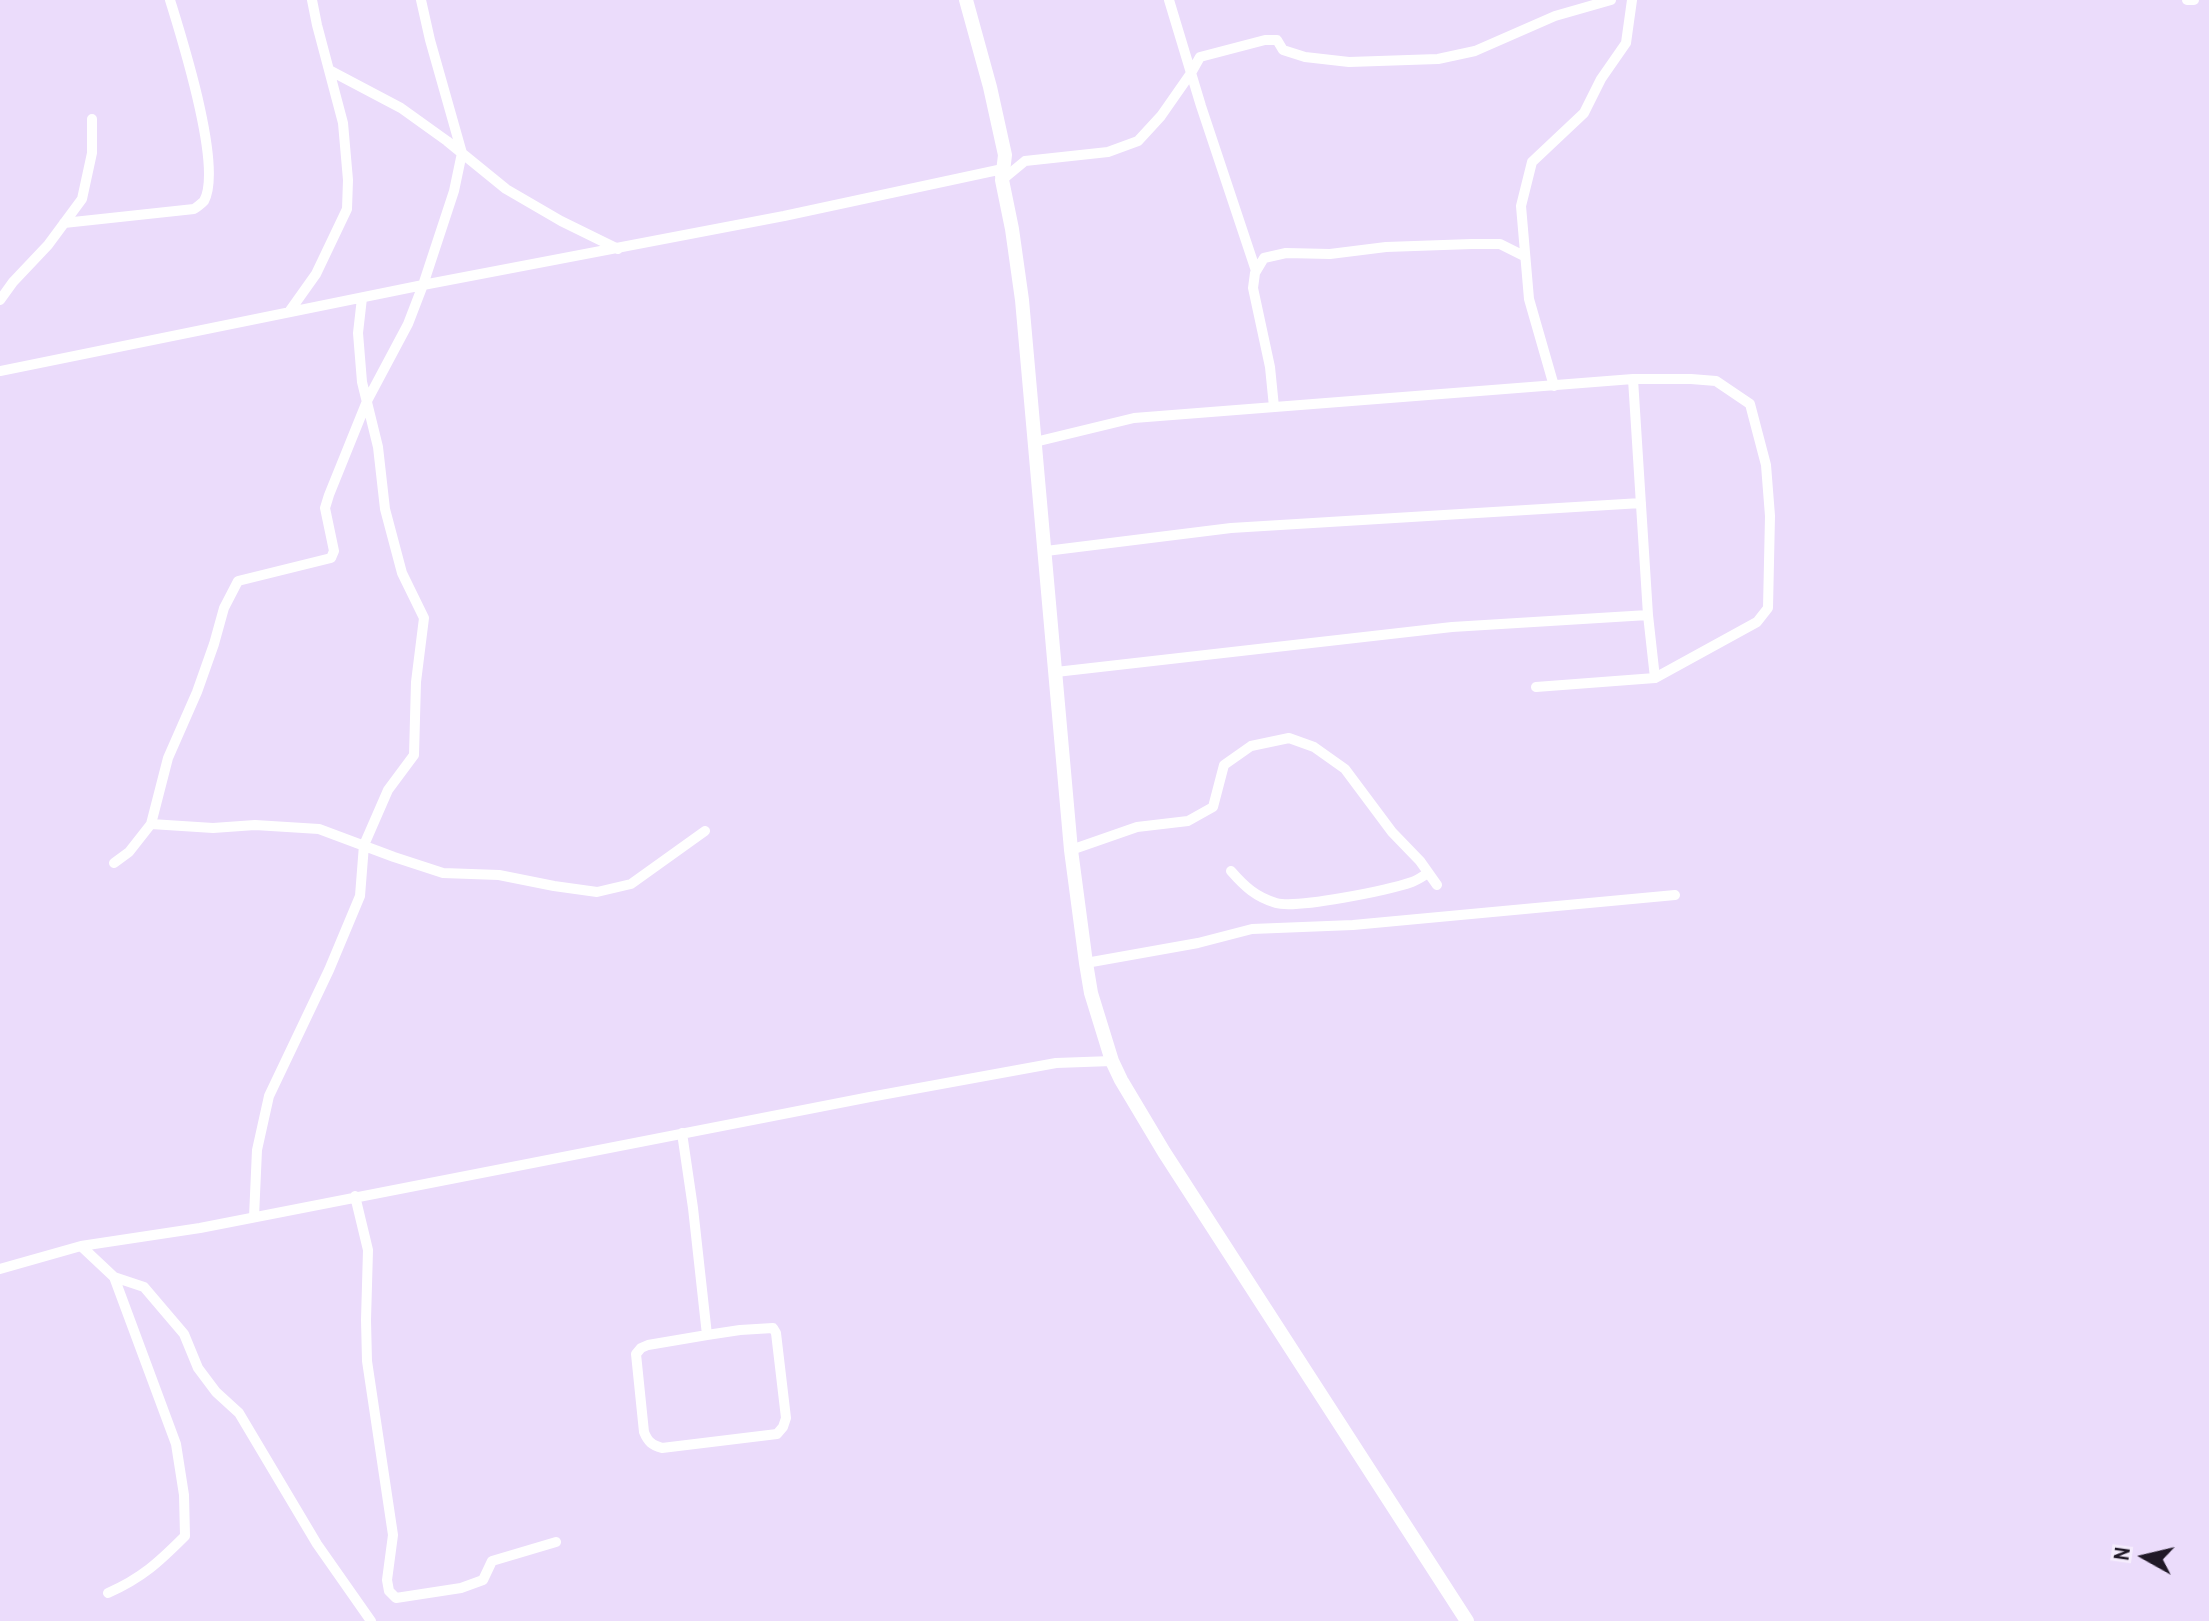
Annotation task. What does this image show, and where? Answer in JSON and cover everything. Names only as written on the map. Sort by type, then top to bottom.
[{"type":"main road","points":[[966,0],[1005,155],[1002,180],[1022,300],[1071,850],[1091,993],[1112,1061],[1164,1152],[1467,1621]]},
{"type":"street","points":[[64,223],[194,209],[203,201],[210,172],[201,113],[191,67],[170,0]]},
{"type":"street","points":[[289,312],[316,274],[347,209],[343,123],[312,0]]},
{"type":"street","points":[[114,863],[129,852],[151,824],[168,758],[197,692],[224,608],[238,581],[331,558],[334,551],[325,508],[367,401],[408,324],[454,191],[462,153],[421,0]]},
{"type":"street","points":[[1169,0],[1256,271]]},
{"type":"street","points":[[0,371],[827,207],[998,170],[1002,180],[1025,161],[1108,152],[1138,141],[1161,116],[1200,57],[1265,40],[1277,40],[1283,50],[1305,57],[1349,62],[1438,59],[1475,51],[1555,16],[1611,0]]},
{"type":"street","points":[[1554,386],[1529,299],[1521,206],[1532,162],[1584,113],[1601,79],[1626,43],[1632,0]]},
{"type":"street","points":[[2187,0],[2194,0]]},
{"type":"street","points":[[329,70],[401,108],[506,189],[618,249]]},
{"type":"street","points":[[0,300],[82,199],[92,153],[92,119]]},
{"type":"street","points":[[1274,407],[1270,367],[1253,288],[1256,271],[1264,258],[1286,253],[1330,254],[1386,247],[1500,244],[1524,256]]},
{"type":"street","points":[[254,1217],[257,1150],[269,1096],[329,970],[360,896],[364,845],[388,790],[414,755],[416,682],[424,618],[402,573],[385,509],[378,447],[362,382],[358,333],[362,298]]},
{"type":"street","points":[[1035,442],[1134,418],[1633,379],[1716,381],[1750,404],[1766,465],[1769,503],[1768,608],[1757,622],[1655,678],[1536,687]]},
{"type":"street","points":[[1633,379],[1655,678]]},
{"type":"street","points":[[1046,551],[1231,528],[1641,503]]},
{"type":"street","points":[[1056,672],[1452,627],[1648,615]]},
{"type":"street","points":[[1071,850],[1137,827],[1188,821],[1213,807],[1224,765],[1251,746],[1289,738],[1314,747],[1345,769],[1437,885]]},
{"type":"street","points":[[151,824],[319,829],[443,873],[499,875],[597,892],[631,884],[705,831]]},
{"type":"street","points":[[1231,871],[1251,893],[1279,904],[1387,889],[1417,881],[1428,873]]},
{"type":"street","points":[[1086,963],[1198,943],[1252,929],[1353,925],[1675,895]]},
{"type":"street","points":[[0,1269],[81,1246],[200,1228],[1056,1063],[1112,1061]]},
{"type":"street","points":[[682,1133],[707,1335]]},
{"type":"street","points":[[355,1196],[368,1250],[367,1361],[393,1535],[387,1580],[389,1591],[396,1598],[461,1588],[483,1580],[492,1561],[556,1542]]},
{"type":"street","points":[[81,1246],[114,1277],[144,1287],[184,1334],[198,1368],[216,1392],[239,1413],[317,1544],[371,1621]]},
{"type":"street","points":[[108,1593],[131,1583],[159,1563],[185,1536],[184,1495],[176,1444],[114,1277]]},
{"type":"street","points":[[773,1328],[786,1418],[783,1427],[777,1434],[662,1448],[655,1446],[647,1441],[644,1432],[636,1354],[648,1345],[707,1335],[773,1328]]}]
